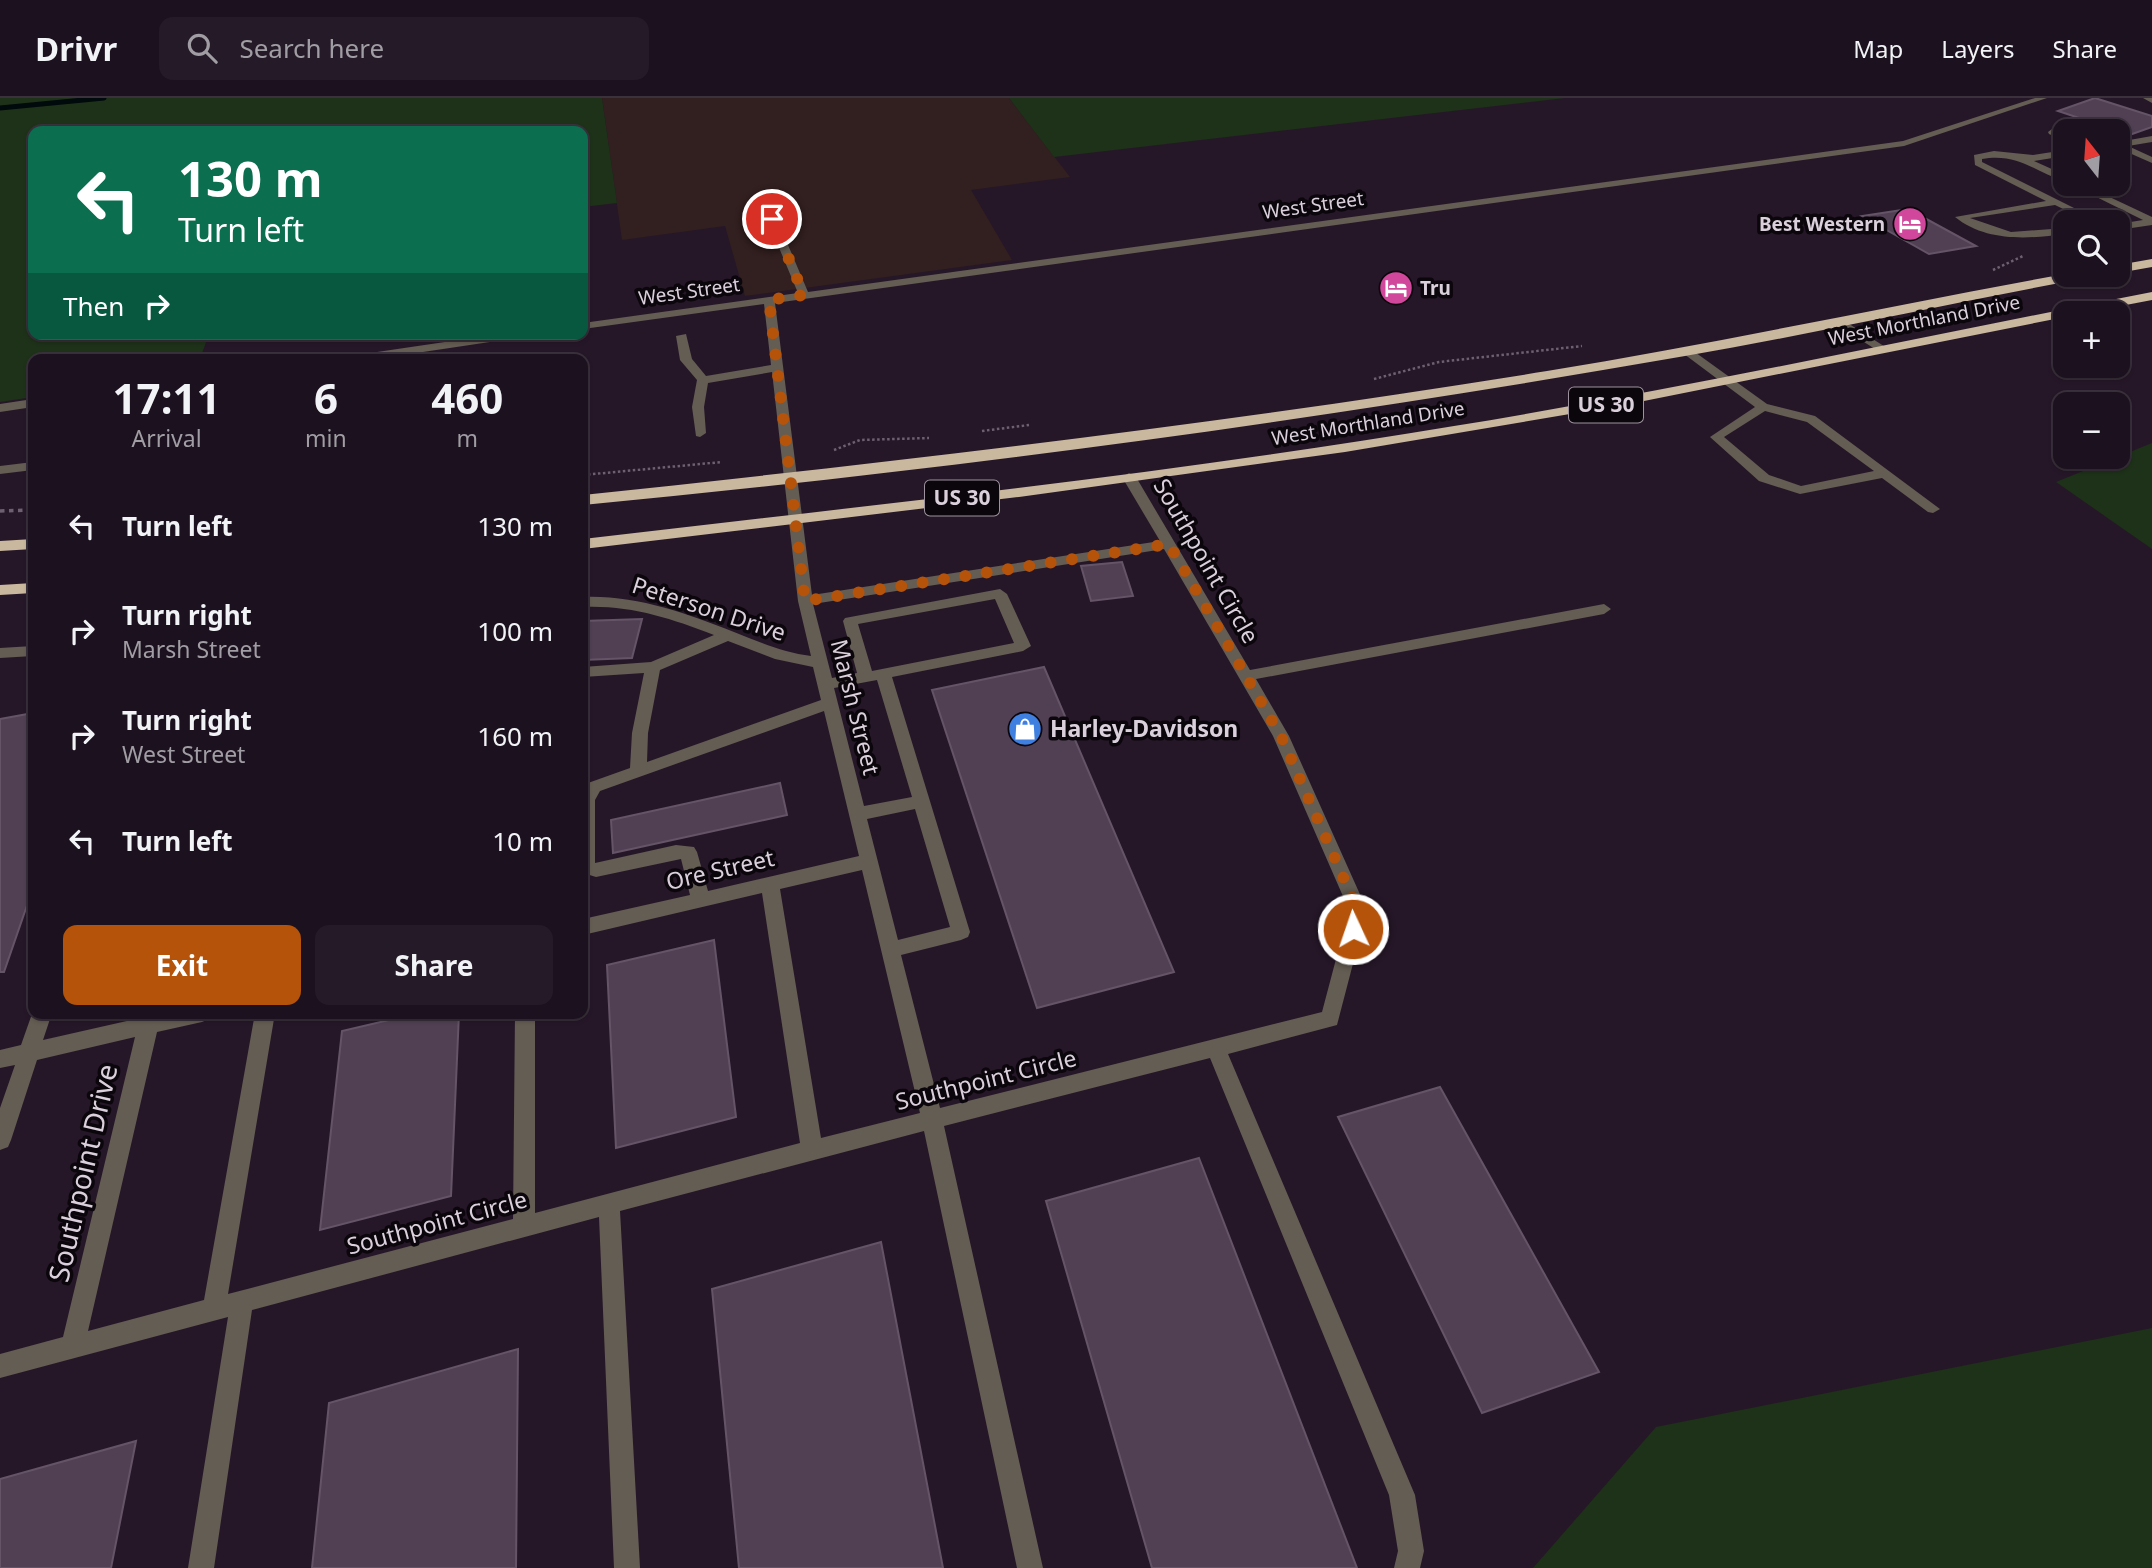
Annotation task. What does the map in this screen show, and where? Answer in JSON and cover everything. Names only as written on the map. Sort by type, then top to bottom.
[{"type":"highway","points":[[2130,267],[2152,263]]},
{"type":"highway","name":"West Morthland Drive","points":[[588,499],[791,479],[1278,418],[1688,352],[2053,281]]},
{"type":"highway","name":"West Morthland Drive","points":[[588,543],[1129,477],[1464,429],[1729,381],[2152,296]]},
{"type":"highway","points":[[0,546],[28,544]]},
{"type":"highway","points":[[0,590],[28,588]]},
{"type":"street","name":"West Street","points":[[588,325],[1904,143],[2043,98]]},
{"type":"street","points":[[2147,98],[2152,100]]},
{"type":"street","points":[[2130,142],[2152,139]]},
{"type":"street","points":[[2130,148],[2152,160]]},
{"type":"street","points":[[2053,155],[2033,158],[1994,154],[1977,157],[1978,163],[2072,210]]},
{"type":"street","points":[[2015,155],[2053,173]]},
{"type":"street","points":[[2099,196],[2152,222]]},
{"type":"street","points":[[2053,232],[2012,236],[1987,231],[1960,217],[2056,202]]},
{"type":"street","points":[[772,219],[804,295]]},
{"type":"street","points":[[2130,225],[2152,222]]},
{"type":"street","name":"Marsh Street","points":[[769,300],[805,601],[932,1119],[1030,1568]]},
{"type":"street","points":[[1839,322],[1884,350]]},
{"type":"street","points":[[682,335],[686,360],[703,380]]},
{"type":"street","points":[[385,354],[482,340]]},
{"type":"street","points":[[1688,352],[1763,407],[1811,419],[1933,509]]},
{"type":"street","points":[[703,380],[777,369]]},
{"type":"street","points":[[700,433],[698,407],[703,380]]},
{"type":"street","points":[[0,408],[28,404]]},
{"type":"street","points":[[1763,407],[1716,437],[1764,478],[1800,490],[1885,472]]},
{"type":"street","points":[[0,470],[28,467]]},
{"type":"street","name":"Southpoint Circle","points":[[0,1366],[812,1150],[1330,1019],[1358,911],[1281,736],[1129,477]]},
{"type":"street","points":[[805,601],[1169,544]]},
{"type":"street","points":[[826,684],[874,675],[1023,646],[1000,594],[850,621],[874,675],[922,801],[961,932],[890,950]]},
{"type":"street","name":"Peterson Drive","points":[[588,602],[606,600],[678,617],[795,661],[820,662]]},
{"type":"street","points":[[1245,676],[1604,609]]},
{"type":"street","points":[[588,672],[653,667],[727,635]]},
{"type":"street","points":[[0,653],[28,652]]},
{"type":"street","points":[[638,769],[640,733],[653,667]]},
{"type":"street","points":[[588,796],[594,788],[638,769],[830,703]]},
{"type":"street","points":[[857,814],[922,801]]},
{"type":"street","points":[[588,868],[596,870],[676,852],[688,852],[701,900]]},
{"type":"street","name":"Ore Street","points":[[588,926],[869,861]]},
{"type":"street","points":[[770,884],[812,1150]]},
{"type":"street","points":[[0,1140],[40,1019]]},
{"type":"street","points":[[214,1307],[264,1019]]},
{"type":"street","points":[[524,1226],[525,1019]]},
{"type":"street","points":[[0,1059],[149,1020]]},
{"type":"street","name":"Southpoint Drive","points":[[73,1345],[149,1020]]},
{"type":"street","points":[[1215,1047],[1402,1495],[1411,1551],[1407,1568]]},
{"type":"street","points":[[609,1203],[627,1568]]},
{"type":"street","points":[[201,1568],[242,1300]]},
{"type":"path","points":[[1988,272],[2019,256],[2030,254]]},
{"type":"path","points":[[1373,380],[1416,366],[1439,362],[1592,345]]},
{"type":"path","points":[[980,432],[1001,427],[1042,425]]},
{"type":"path","points":[[789,458],[820,455],[860,440],[934,438]]},
{"type":"path","points":[[588,475],[728,462]]},
{"type":"path","points":[[0,512],[28,510]]},
{"type":"shaded area","points":[[602,98],[1009,98],[1070,177],[971,190],[1012,260],[745,296],[725,226],[622,240]]},
{"type":"green space","points":[[0,98],[602,98],[617,203],[588,206],[588,126],[28,126],[28,340],[207,340],[202,354],[28,354],[28,398],[0,402]]},
{"type":"green space","points":[[1009,98],[1565,98],[1054,157]]},
{"type":"green space","points":[[2152,443],[2152,549],[2056,482],[2088,469],[2130,469],[2130,452]]},
{"type":"green space","points":[[2152,1328],[2152,1568],[1533,1568],[1656,1427]]},
{"type":"building","points":[[2095,98],[2152,116],[2152,127],[2130,135],[2130,119],[2082,119],[2058,111]]},
{"type":"building","points":[[1908,209],[1976,246],[1929,254],[1862,216]]},
{"type":"building","points":[[1122,562],[1133,596],[1091,601],[1081,566]]},
{"type":"building","points":[[642,619],[632,658],[588,660],[588,621]]},
{"type":"building","points":[[1044,667],[1174,972],[1037,1008],[932,690]]},
{"type":"building","points":[[28,714],[28,902],[4,972],[0,972],[0,719]]},
{"type":"building","points":[[780,783],[787,815],[613,853],[611,820]]},
{"type":"building","points":[[714,940],[736,1117],[616,1148],[607,965]]},
{"type":"building","points":[[393,1019],[459,1019],[451,1196],[320,1230],[342,1031]]},
{"type":"building","points":[[1440,1087],[1599,1372],[1482,1413],[1338,1117]]},
{"type":"building","points":[[1199,1158],[1357,1568],[1152,1568],[1046,1201]]},
{"type":"building","points":[[881,1242],[943,1568],[739,1568],[712,1289]]},
{"type":"building","points":[[518,1349],[516,1568],[312,1568],[329,1403]]},
{"type":"building","points":[[136,1441],[111,1568],[0,1568],[0,1479]]},
{"type":"waterway","points":[[0,108],[104,98]]},
{"type":"place","name":"Best Western","points":[[1910,224]]},
{"type":"place","name":"Tru","points":[[1396,288]]},
{"type":"place","name":"Harley-Davidson","points":[[1025,729]]},
{"type":"route","points":[[772,219],[804,295],[769,300],[805,601],[1169,544],[1281,736],[1358,911],[1353,929]]}]
